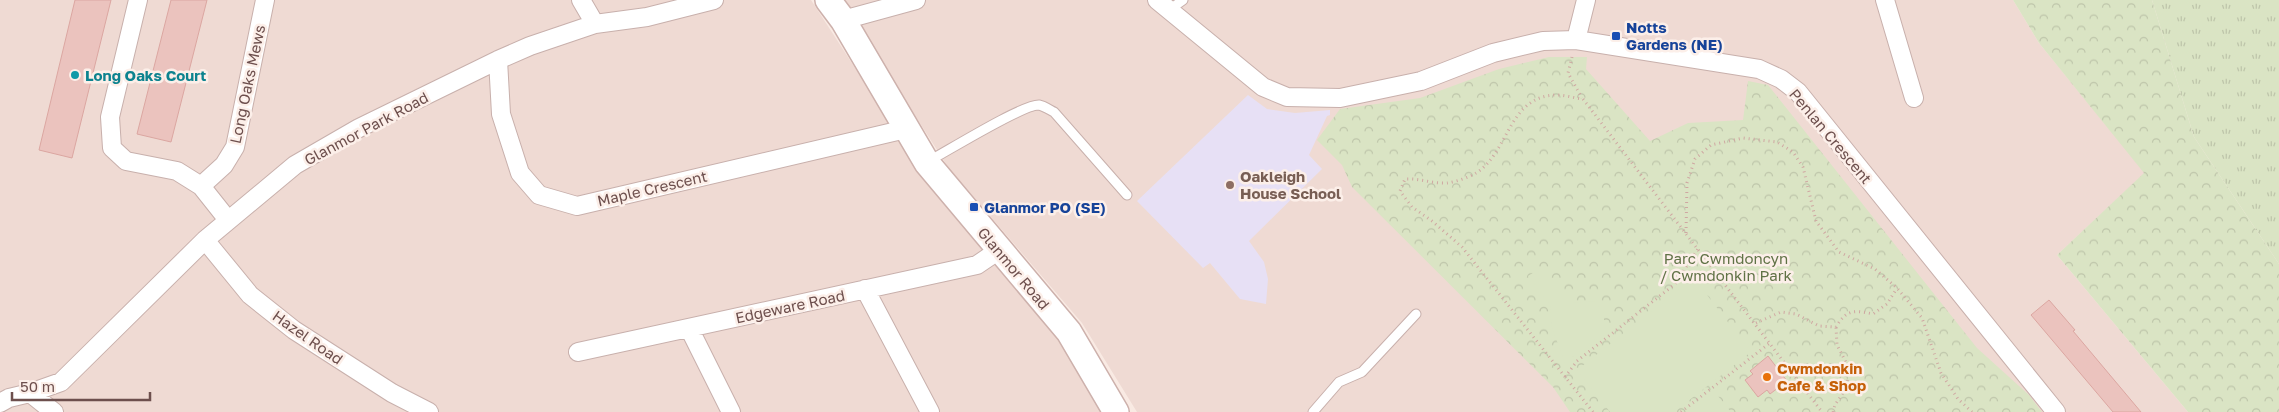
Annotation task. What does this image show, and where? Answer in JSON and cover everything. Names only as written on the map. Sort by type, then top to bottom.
[{"type":"street","points":[[138,0],[110,117],[112,148],[126,161],[177,171],[201,186],[228,220]]},
{"type":"street","name":"Long Oaks Mews","points":[[201,186],[224,165],[235,148],[265,0]]},
{"type":"street","points":[[582,0],[595,24]]},
{"type":"street","name":"Glanmor Park Road","points":[[0,404],[9,398],[61,382],[205,240],[228,220],[295,165],[359,128],[498,60],[595,24],[647,18],[714,0]]},
{"type":"street","name":"Glanmor Road","points":[[828,0],[843,20],[927,163],[998,250],[1069,332],[1116,412]]},
{"type":"street","points":[[843,20],[916,0]]},
{"type":"street","points":[[1576,40],[1586,0]]},
{"type":"street","points":[[1885,0],[1914,98]]},
{"type":"street","name":"Penlan Crescent","points":[[1170,3],[1263,87],[1287,97],[1340,98],[1421,81],[1493,53],[1543,41],[1576,40],[1759,69],[1781,79],[1798,92],[2056,412]]},
{"type":"street","name":"Maple Crescent","points":[[498,60],[501,114],[520,174],[539,195],[577,206],[906,129]]},
{"type":"street","name":"Hazel Road","points":[[205,240],[250,296],[294,330],[392,393],[429,412]]},
{"type":"street","name":"Edgeware Road","points":[[578,352],[977,265],[998,250]]},
{"type":"street","points":[[866,289],[930,412]]},
{"type":"street","points":[[689,328],[731,412]]},
{"type":"street","points":[[30,393],[54,412]]},
{"type":"lane","points":[[927,163],[1026,108],[1040,105],[1054,112],[1127,195]]},
{"type":"lane","points":[[1313,412],[1339,382],[1362,372],[1416,314]]},
{"type":"path","points":[[1576,40],[1568,73],[1583,99],[1756,323],[1822,412]]},
{"type":"path","points":[[1583,99],[1555,95],[1532,102],[1513,120],[1496,153],[1477,172],[1447,183],[1418,178],[1405,180],[1400,192],[1412,207],[1432,221],[1462,247],[1593,412]]},
{"type":"path","points":[[1686,233],[1687,183],[1695,159],[1711,146],[1743,138],[1777,142],[1793,152],[1803,167],[1816,221],[1839,252],[1875,268],[1897,288],[1922,318],[1942,373],[1958,400],[1972,412]]},
{"type":"path","points":[[1565,377],[1577,361],[1675,284],[1698,249]]},
{"type":"path","points":[[1833,412],[1835,405],[1847,387],[1848,366],[1837,345],[1836,327],[1842,317],[1856,310],[1873,314],[1887,304],[1897,288]]},
{"type":"path","points":[[1756,323],[1781,312],[1796,314],[1819,326],[1836,327]]},
{"type":"path","points":[[1682,412],[1770,343]]},
{"type":"shaded area","points":[[0,0],[811,0],[907,148],[1057,338],[1101,412],[0,412]]},
{"type":"shaded area","points":[[845,0],[2013,0],[2039,43],[2145,173],[2057,255],[2188,412],[1137,412],[1082,323],[948,167],[889,75]]},
{"type":"shaded area","name":"Oakleigh House School","points":[[1248,95],[1267,109],[1295,113],[1330,110],[1330,115],[1327,116],[1309,155],[1322,169],[1249,241],[1264,262],[1268,279],[1266,304],[1240,299],[1210,263],[1203,268],[1137,201]]},
{"type":"green space","points":[[2013,0],[2152,0],[2194,137],[2279,264],[2279,412],[2188,412],[2057,255],[2144,173],[2039,43]]},
{"type":"green space","points":[[2152,0],[2279,0],[2279,264],[2194,137]]},
{"type":"green space","name":"Parc Cwmdoncyn / Cwmdonkin Park","points":[[1549,57],[1587,57],[1586,69],[1650,141],[1688,123],[1743,120],[1748,81],[1768,85],[1977,348],[2029,395],[2042,412],[1570,412],[1553,387],[1352,187],[1342,165],[1317,140],[1340,109],[1420,98],[1499,69]]},
{"type":"green space","points":[[1536,271],[1573,303],[1594,301],[1604,313],[1604,332],[1565,363],[1552,328],[1550,305],[1528,276]]},
{"type":"green space","points":[[1694,278],[1751,352],[1674,412],[1610,412],[1577,370]]},
{"type":"green space","points":[[1714,391],[1731,412],[1688,412]]},
{"type":"building","name":"Long Oaks Court","points":[[75,0],[111,0],[72,158],[39,150]]},
{"type":"building","name":"Long Oaks Court","points":[[171,0],[207,0],[171,142],[137,134]]},
{"type":"building","points":[[2049,300],[2141,412],[2113,412],[2031,315]]},
{"type":"building","name":"Cwmdonkin Cafe & Shop","points":[[1768,356],[1787,381],[1770,394],[1767,390],[1758,397],[1745,380],[1753,374],[1750,371]]},
{"type":"place","name":"Notts Gardens (NE)","points":[[1616,36]]},
{"type":"place","name":"Long Oaks Court","points":[[75,75]]},
{"type":"place","name":"Oakleigh House School","points":[[1230,185]]},
{"type":"place","name":"Glanmor PO (SE)","points":[[974,207]]},
{"type":"place","name":"Cwmdonkin Cafe & Shop","points":[[1767,377]]}]
